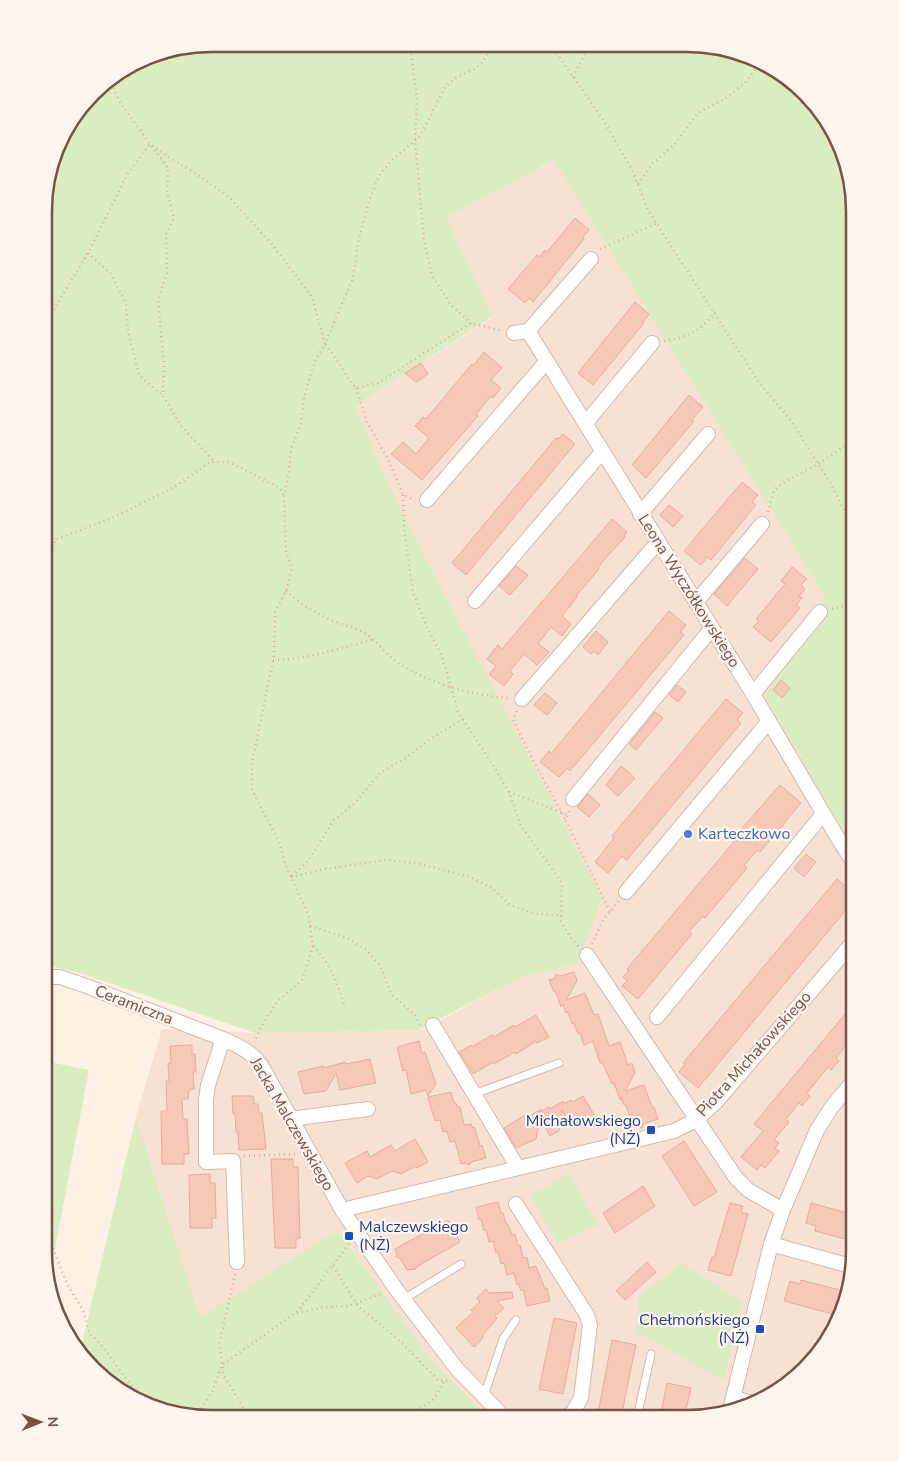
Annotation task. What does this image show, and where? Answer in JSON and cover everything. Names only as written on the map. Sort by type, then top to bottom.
[{"type":"street","points":[[521,332],[591,259]]},
{"type":"street","name":"Leona Wyczółkowskiego","points":[[521,332],[546,362],[753,694],[846,851]]},
{"type":"street","points":[[584,424],[652,343]]},
{"type":"street","points":[[427,500],[546,362]]},
{"type":"street","points":[[640,514],[708,434]]},
{"type":"street","points":[[475,601],[602,452]]},
{"type":"street","points":[[696,602],[762,524]]},
{"type":"street","points":[[522,699],[658,542]]},
{"type":"street","points":[[753,694],[820,612]]},
{"type":"street","points":[[573,799],[712,628]]},
{"type":"street","points":[[626,892],[769,721]]},
{"type":"street","points":[[657,1017],[823,814]]},
{"type":"street","name":"Piotra Michałowskiego","points":[[342,1210],[674,1131],[696,1120],[716,1102],[846,950]]},
{"type":"street","points":[[587,955],[736,1178],[748,1190],[784,1210]]},
{"type":"street","name":"Ceramiczna","points":[[52,977],[60,977],[89,986],[223,1039]]},
{"type":"street","points":[[428,1029],[474,1094],[518,1168]]},
{"type":"street","points":[[223,1039],[208,1085],[206,1100],[206,1162],[233,1161],[237,1262]]},
{"type":"street","name":"Jacka Malczewskiego","points":[[223,1039],[249,1052],[261,1065],[342,1210],[357,1232],[400,1294],[457,1369],[498,1410]]},
{"type":"street","points":[[732,1403],[771,1244],[817,1130],[831,1108],[846,1090]]},
{"type":"street","points":[[290,1119],[368,1109]]},
{"type":"street","points":[[516,1204],[587,1315],[590,1325],[581,1398],[574,1410]]},
{"type":"street","points":[[771,1244],[845,1265]]},
{"type":"lane","points":[[474,1094],[559,1063]]},
{"type":"lane","points":[[400,1294],[461,1264]]},
{"type":"lane","points":[[484,1396],[503,1339],[516,1320]]},
{"type":"lane","points":[[640,1410],[651,1354]]},
{"type":"path","points":[[249,1052],[265,1020],[277,1002],[302,980],[313,946],[308,914],[285,864],[280,844],[252,790],[252,764],[273,660],[275,612],[286,591],[292,567],[286,552],[284,497],[291,448],[301,424],[304,398],[314,363],[353,278],[358,243],[369,201],[380,174],[391,161],[420,136],[445,87],[483,62],[488,52]]},
{"type":"path","points":[[556,52],[602,118],[631,168],[648,210],[758,381],[792,422],[831,484],[846,515]]},
{"type":"path","points":[[572,77],[585,52]]},
{"type":"path","points":[[411,53],[417,99],[415,140],[424,240],[432,276],[451,305],[471,323],[521,332]]},
{"type":"path","points":[[638,184],[653,163],[674,145],[698,113],[726,98],[746,81],[755,68]]},
{"type":"path","points":[[113,87],[121,104],[168,168],[167,192],[174,218],[166,234],[167,273],[158,300],[164,367],[163,396]]},
{"type":"path","points":[[52,314],[88,253],[128,173],[150,144]]},
{"type":"path","points":[[150,144],[230,198],[255,224],[312,297],[324,344],[336,356],[347,378],[356,388],[368,422],[389,462],[403,496],[404,529],[413,592],[426,627],[442,656],[458,712],[508,792],[521,826],[562,882],[561,921],[570,937],[587,955],[603,920],[626,892]]},
{"type":"path","points":[[591,259],[601,247],[657,223]]},
{"type":"path","points":[[88,253],[111,274],[126,304],[128,331],[139,375],[163,396],[180,426],[215,462]]},
{"type":"path","points":[[652,343],[690,335],[708,322],[715,312]]},
{"type":"path","points":[[356,388],[378,383],[471,323]]},
{"type":"path","points":[[762,524],[772,502],[774,490],[846,445]]},
{"type":"path","points":[[52,552],[55,540],[112,518],[173,488],[210,462],[229,462],[280,488],[284,497]]},
{"type":"path","points":[[403,496],[414,500],[427,500]]},
{"type":"path","points":[[286,591],[304,607],[333,621],[364,632],[397,662],[417,674],[450,687],[484,696],[522,699],[514,719],[526,747],[562,813],[610,912]]},
{"type":"path","points":[[820,612],[846,606]]},
{"type":"path","points":[[273,660],[302,658],[372,640]]},
{"type":"path","points":[[291,877],[308,861],[334,820],[355,804],[380,773],[406,758],[429,740],[463,719]]},
{"type":"path","points":[[508,792],[568,816]]},
{"type":"path","points":[[566,821],[573,799]]},
{"type":"path","points":[[291,877],[325,869],[385,860],[416,863],[470,877],[492,888],[510,905],[532,912],[562,916]]},
{"type":"path","points":[[310,926],[347,938],[367,950],[380,966],[391,994],[428,1029]]},
{"type":"path","points":[[313,946],[322,955],[338,982],[344,1007]]},
{"type":"path","points":[[233,1161],[237,1156],[310,1153]]},
{"type":"path","points":[[201,1409],[212,1392],[222,1365],[294,1314],[333,1266],[357,1232]]},
{"type":"path","points":[[52,1246],[67,1284],[84,1310],[90,1334],[97,1340],[131,1387]]},
{"type":"path","points":[[237,1262],[219,1346],[224,1376],[247,1410]]},
{"type":"path","points":[[333,1266],[356,1303],[404,1345],[439,1381],[466,1377]]},
{"type":"path","points":[[294,1314],[324,1307],[349,1306],[400,1294]]},
{"type":"path","points":[[420,1410],[434,1399],[445,1380]]},
{"type":"shaded area","points":[[555,160],[825,596],[766,697],[846,835],[846,1261],[838,1302],[820,1339],[807,1355],[784,1377],[767,1388],[739,1401],[719,1406],[688,1410],[480,1410],[431,1359],[337,1230],[200,1319],[136,1117],[162,1029],[264,1033],[422,1030],[523,976],[577,964],[355,406],[493,317],[446,218]]},
{"type":"green space","points":[[688,52],[729,58],[767,74],[784,85],[814,115],[825,132],[841,170],[846,201],[846,835],[765,697],[825,596],[554,160],[446,218],[493,316],[355,406],[388,485],[602,898],[577,964],[523,976],[418,1030],[252,1032],[83,974],[52,966],[52,211],[54,191],[61,160],[79,123],[107,92],[123,79],[160,61],[201,53]]},
{"type":"green space","points":[[52,1063],[89,1070],[53,1259]]},
{"type":"green space","points":[[136,1117],[200,1318],[337,1230],[431,1359],[480,1410],[211,1410],[191,1408],[170,1404],[132,1388],[99,1363],[82,1342]]},
{"type":"green space","points":[[569,1174],[598,1225],[558,1243],[530,1196]]},
{"type":"green space","points":[[681,1263],[742,1302],[724,1380],[636,1332],[639,1297]]},
{"type":"building","points":[[575,218],[589,230],[583,237],[584,239],[533,302],[529,298],[525,303],[508,289],[537,255],[539,257],[545,250],[547,252]]},
{"type":"building","points":[[635,302],[649,314],[644,323],[593,385],[578,373]]},
{"type":"building","points":[[484,352],[502,368],[491,380],[501,388],[493,398],[491,396],[476,414],[478,416],[422,480],[391,454],[403,442],[416,454],[429,438],[415,426],[423,417],[426,419]]},
{"type":"building","points":[[421,363],[428,374],[416,382],[405,373]]},
{"type":"building","points":[[689,395],[703,407],[691,421],[694,421],[646,478],[632,465]]},
{"type":"building","points":[[563,434],[575,444],[466,575],[452,563],[556,438],[558,439]]},
{"type":"building","points":[[742,482],[758,495],[752,502],[756,505],[711,560],[707,557],[701,565],[684,551]]},
{"type":"building","points":[[669,505],[683,516],[673,527],[660,515]]},
{"type":"building","points":[[612,519],[627,532],[562,616],[571,624],[562,636],[551,627],[538,644],[549,652],[537,665],[524,654],[510,671],[513,674],[504,686],[489,674],[496,666],[487,659],[498,645],[502,649]]},
{"type":"building","points":[[745,558],[758,569],[727,606],[714,594]]},
{"type":"building","points":[[516,566],[528,575],[510,595],[499,586]]},
{"type":"building","points":[[792,567],[807,579],[801,585],[805,589],[799,596],[802,598],[796,605],[800,608],[771,642],[753,627],[759,621],[756,619],[785,584],[781,581]]},
{"type":"building","points":[[669,611],[686,625],[680,632],[684,635],[570,771],[567,768],[559,777],[540,762],[549,751],[551,754]]},
{"type":"building","points":[[596,631],[608,642],[598,655],[594,651],[591,654],[583,647]]},
{"type":"building","points":[[781,680],[790,688],[782,698],[773,690]]},
{"type":"building","points":[[677,685],[686,692],[678,702],[669,695]]},
{"type":"building","points":[[545,693],[557,703],[547,715],[534,705]]},
{"type":"building","points":[[726,699],[743,713],[737,720],[741,723],[627,860],[622,856],[608,873],[595,862],[614,838],[612,836]]},
{"type":"building","points":[[655,712],[663,718],[636,750],[629,744]]},
{"type":"building","points":[[621,766],[635,778],[618,796],[606,785]]},
{"type":"building","points":[[780,785],[801,803],[760,852],[757,850],[744,866],[747,868],[705,918],[703,916],[689,932],[692,934],[638,999],[622,986],[627,981],[623,977],[629,970],[627,969],[737,838],[735,836]]},
{"type":"building","points":[[588,794],[600,805],[589,817],[577,807]]},
{"type":"building","points":[[806,854],[816,862],[804,877],[794,868]]},
{"type":"building","points":[[837,879],[846,887],[846,910],[698,1088],[679,1072],[685,1064],[683,1063]]},
{"type":"building","points":[[574,972],[577,981],[566,1000],[585,993],[594,1015],[598,1014],[609,1046],[620,1042],[628,1065],[632,1063],[635,1073],[625,1091],[644,1085],[652,1107],[654,1107],[658,1119],[643,1124],[642,1128],[638,1126],[633,1127],[626,1105],[624,1105],[621,1097],[620,1100],[614,1083],[612,1084],[602,1062],[600,1063],[593,1041],[584,1045],[580,1033],[578,1034],[568,1012],[566,1013],[563,1004],[561,1007],[556,992],[554,992],[549,980],[555,978],[556,974],[560,976]]},
{"type":"building","points":[[846,1013],[846,1045],[836,1058],[839,1061],[831,1070],[828,1067],[807,1093],[810,1096],[802,1106],[799,1103],[786,1119],[789,1122],[774,1140],[779,1143],[775,1148],[779,1151],[765,1168],[761,1165],[757,1170],[741,1157],[763,1131],[754,1124]]},
{"type":"building","points":[[536,1015],[549,1037],[537,1043],[536,1041],[516,1054],[515,1052],[494,1064],[493,1062],[473,1074],[459,1052],[471,1045],[472,1047],[492,1035],[494,1037],[514,1025],[515,1027]]},
{"type":"building","points":[[419,1041],[422,1053],[425,1052],[436,1084],[428,1096],[426,1090],[411,1094],[406,1070],[403,1071],[397,1047]]},
{"type":"building","points":[[192,1045],[192,1054],[195,1054],[196,1072],[193,1072],[194,1089],[189,1090],[188,1099],[182,1099],[183,1119],[187,1119],[189,1154],[184,1154],[184,1164],[162,1164],[161,1111],[167,1111],[166,1081],[169,1081],[170,1046]]},
{"type":"building","points":[[370,1059],[376,1083],[340,1090],[336,1073],[326,1091],[304,1094],[298,1072]]},
{"type":"building","points":[[451,1092],[454,1103],[460,1107],[464,1125],[471,1124],[475,1128],[480,1146],[482,1145],[486,1158],[471,1162],[469,1165],[466,1163],[461,1164],[455,1141],[450,1142],[447,1131],[443,1132],[440,1120],[435,1121],[428,1097]]},
{"type":"building","points":[[232,1096],[253,1096],[254,1104],[258,1104],[259,1113],[262,1113],[266,1149],[239,1150]]},
{"type":"building","points":[[583,1096],[595,1116],[573,1128],[562,1110],[559,1131],[550,1136],[540,1117],[536,1139],[516,1148],[504,1128],[525,1115],[527,1118],[541,1109],[540,1112],[549,1107],[550,1109],[563,1101],[563,1104],[571,1100],[572,1102]]},
{"type":"building","points":[[415,1139],[428,1162],[401,1174],[392,1171],[377,1179],[368,1176],[357,1183],[345,1163],[367,1151],[370,1157],[391,1145],[395,1151]]},
{"type":"building","points":[[684,1141],[717,1192],[694,1206],[662,1156]]},
{"type":"building","points":[[271,1159],[293,1159],[293,1167],[298,1167],[300,1238],[296,1239],[296,1248],[275,1248]]},
{"type":"building","points":[[210,1174],[210,1183],[215,1183],[216,1218],[212,1218],[212,1228],[190,1228],[189,1175]]},
{"type":"building","points":[[643,1186],[655,1206],[615,1233],[603,1213]]},
{"type":"building","points":[[498,1202],[506,1224],[508,1224],[512,1235],[515,1234],[518,1246],[520,1245],[523,1258],[527,1257],[529,1268],[536,1266],[545,1289],[547,1288],[550,1301],[527,1306],[523,1289],[521,1291],[519,1284],[517,1285],[514,1273],[507,1275],[504,1263],[501,1264],[498,1252],[496,1253],[493,1241],[489,1242],[481,1219],[479,1220],[476,1207]]},
{"type":"building","points":[[730,1203],[743,1206],[741,1212],[748,1214],[731,1276],[708,1270],[712,1257],[714,1258]]},
{"type":"building","points":[[811,1203],[846,1213],[846,1239],[815,1231],[816,1226],[806,1223]]},
{"type":"building","points":[[448,1220],[450,1224],[454,1225],[453,1229],[460,1242],[416,1267],[416,1269],[407,1270],[400,1258],[396,1257],[395,1249]]},
{"type":"building","points":[[647,1262],[656,1272],[625,1300],[616,1291]]},
{"type":"building","points":[[801,1280],[840,1290],[833,1314],[784,1301],[790,1281],[800,1284]]},
{"type":"building","points":[[486,1289],[489,1293],[512,1292],[513,1298],[497,1301],[504,1308],[495,1316],[497,1318],[474,1347],[456,1328],[473,1312],[471,1310],[480,1302],[477,1298]]},
{"type":"building","points":[[554,1318],[577,1323],[563,1394],[539,1389]]},
{"type":"building","points":[[612,1340],[636,1345],[623,1410],[599,1410]]},
{"type":"building","points":[[667,1383],[691,1388],[686,1410],[662,1410]]},
{"type":"place","name":"Karteczkowo","points":[[688,834]]},
{"type":"place","name":"Michałowskiego (NŻ)","points":[[651,1130]]},
{"type":"place","name":"Malczewskiego (NŻ)","points":[[349,1236]]},
{"type":"place","name":"Chełmońskiego (NŻ)","points":[[760,1329]]}]
